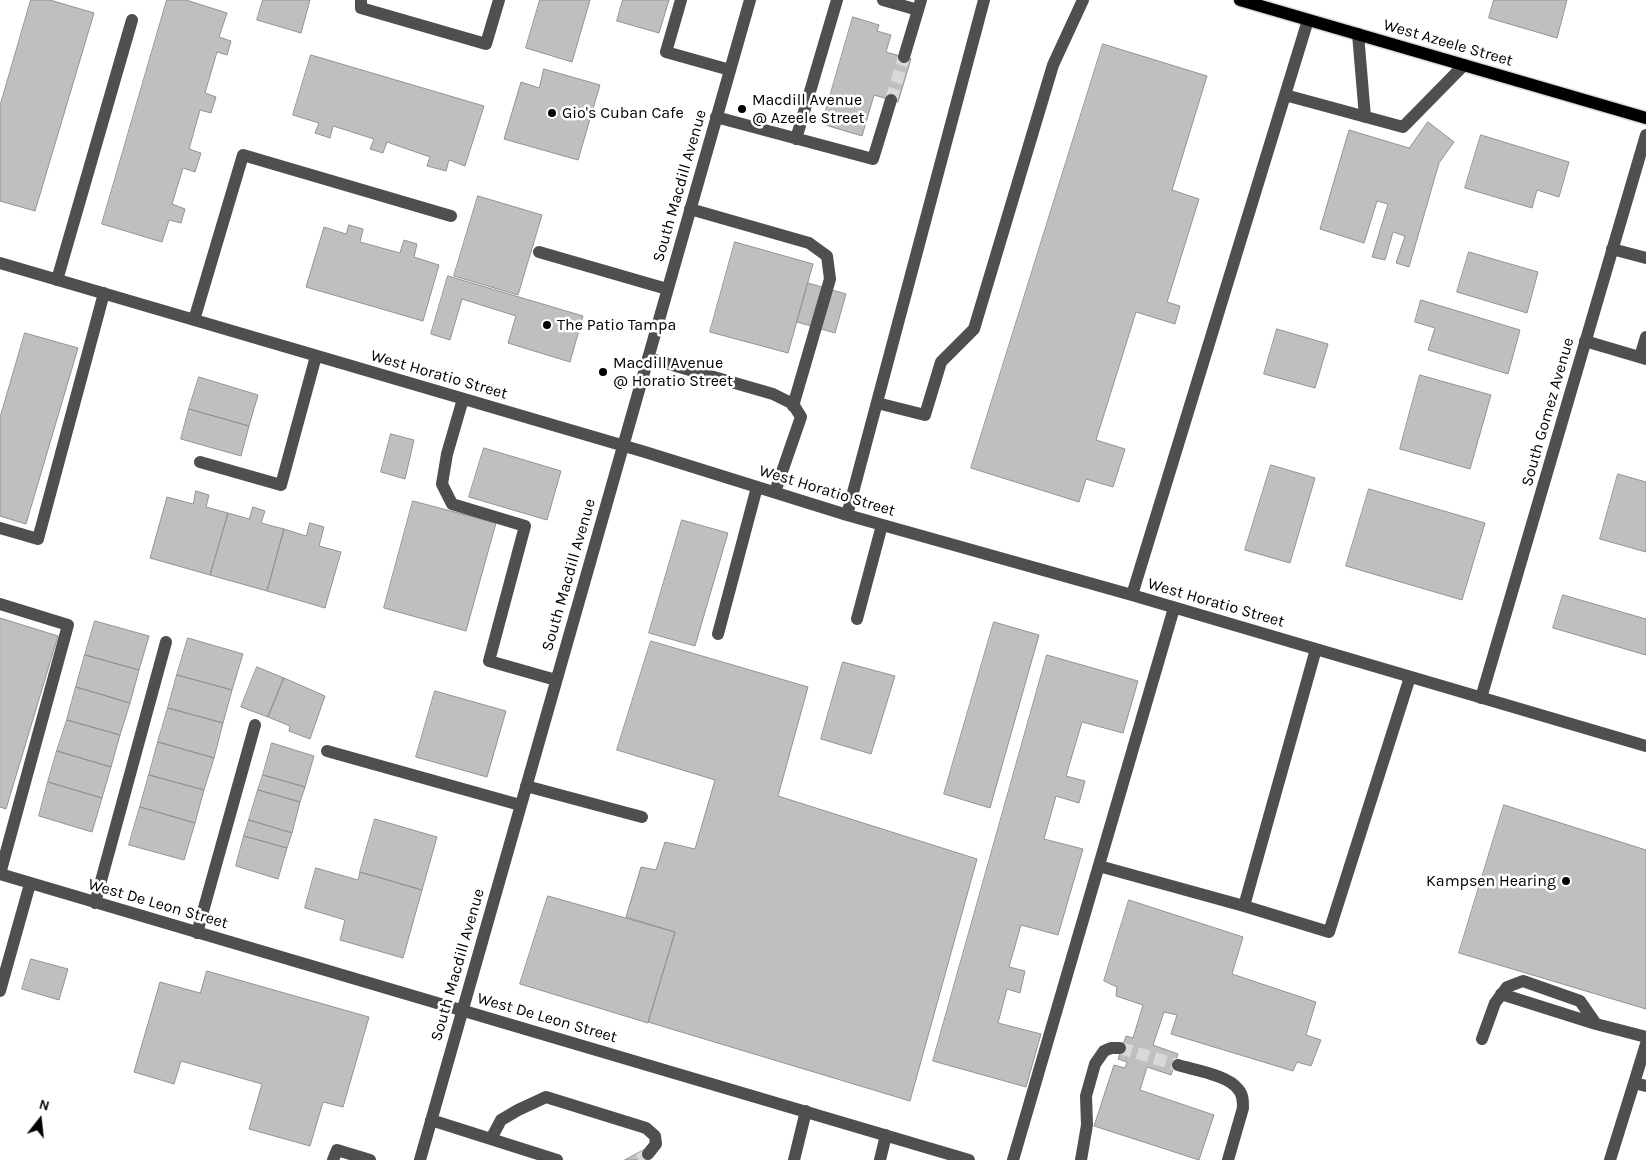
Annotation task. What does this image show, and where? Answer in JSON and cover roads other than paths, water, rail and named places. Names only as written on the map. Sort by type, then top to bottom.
[{"type":"main road","name":"West Azeele Street","points":[[1240,0],[1646,118]]},
{"type":"street","points":[[361,0],[362,8],[486,44],[499,0]]},
{"type":"street","points":[[681,0],[666,52],[730,70]]},
{"type":"street","name":"South Macdill Avenue","points":[[420,1160],[750,0]]},
{"type":"street","points":[[796,139],[837,0]]},
{"type":"street","points":[[883,0],[919,5],[904,57]]},
{"type":"street","points":[[847,515],[984,0]]},
{"type":"street","points":[[877,403],[925,415],[941,362],[974,329],[1053,65],[1083,0]]},
{"type":"street","points":[[57,280],[132,20]]},
{"type":"street","points":[[1132,595],[1308,20]]},
{"type":"street","points":[[1358,34],[1365,117]]},
{"type":"street","points":[[1285,95],[1404,127],[1464,65]]},
{"type":"street","points":[[716,117],[873,159],[891,100]]},
{"type":"street","name":"South Gomez Avenue","points":[[1481,698],[1646,135]]},
{"type":"street","points":[[194,320],[243,155],[451,216]]},
{"type":"street","points":[[690,210],[809,243],[827,256],[830,280],[793,406]]},
{"type":"street","points":[[1612,249],[1646,258]]},
{"type":"street","points":[[539,252],[667,289]]},
{"type":"street","name":"West Horatio Street","points":[[0,263],[623,446],[847,515],[1132,595],[1646,746]]},
{"type":"street","points":[[0,528],[38,539],[104,293]]},
{"type":"street","points":[[1586,341],[1643,358],[1646,337]]},
{"type":"street","points":[[200,462],[282,485],[316,356]]},
{"type":"street","points":[[648,358],[773,394],[793,406],[800,417],[775,492]]},
{"type":"street","points":[[463,399],[447,454],[442,484],[448,497],[452,504],[525,526],[489,661],[556,680]]},
{"type":"street","points":[[718,634],[757,487]]},
{"type":"street","points":[[857,619],[882,525]]},
{"type":"street","points":[[0,604],[68,625],[0,874]]},
{"type":"street","points":[[1013,1160],[1174,608]]},
{"type":"street","points":[[95,903],[166,642]]},
{"type":"street","points":[[1244,906],[1316,650]]},
{"type":"street","points":[[1099,866],[1244,906],[1329,932],[1410,677]]},
{"type":"street","points":[[197,932],[255,725]]},
{"type":"street","points":[[327,751],[520,805]]},
{"type":"street","points":[[526,786],[642,817]]},
{"type":"street","name":"West De Leon Street","points":[[0,874],[969,1160]]},
{"type":"street","points":[[0,991],[30,884]]},
{"type":"street","points":[[1482,1039],[1495,1003],[1501,994],[1507,987],[1523,981],[1580,1001],[1596,1024]]},
{"type":"street","points":[[1501,994],[1596,1024],[1646,1037]]},
{"type":"street","points":[[1610,1160],[1640,1085],[1646,1044]]},
{"type":"street","points":[[1081,1160],[1087,1125],[1086,1096],[1095,1064],[1104,1050],[1120,1048]]},
{"type":"street","points":[[1178,1065],[1219,1077],[1231,1082],[1239,1089],[1243,1099],[1243,1108],[1228,1160]]},
{"type":"street","points":[[491,1139],[502,1120],[546,1097],[646,1128],[655,1136],[656,1144],[648,1154]]},
{"type":"street","points":[[794,1160],[806,1112]]},
{"type":"street","points":[[431,1120],[557,1160]]},
{"type":"street","points":[[880,1160],[886,1136]]},
{"type":"street","points":[[333,1160],[337,1150],[370,1160]]},
{"type":"tunnel","points":[[891,100],[904,57]]},
{"type":"tunnel","points":[[1120,1048],[1178,1065]]},
{"type":"tunnel","points":[[639,1160],[648,1154]]},
{"type":"place","name":"Macdill Avenue @ Azeele Street","points":[[742,109]]},
{"type":"place","name":"Gio's Cuban Cafe","points":[[552,113]]},
{"type":"place","name":"The Patio Tampa","points":[[547,325]]},
{"type":"place","name":"Macdill Avenue @ Horatio Street","points":[[603,372]]},
{"type":"place","name":"Kampsen Hearing","points":[[1566,881]]}]
